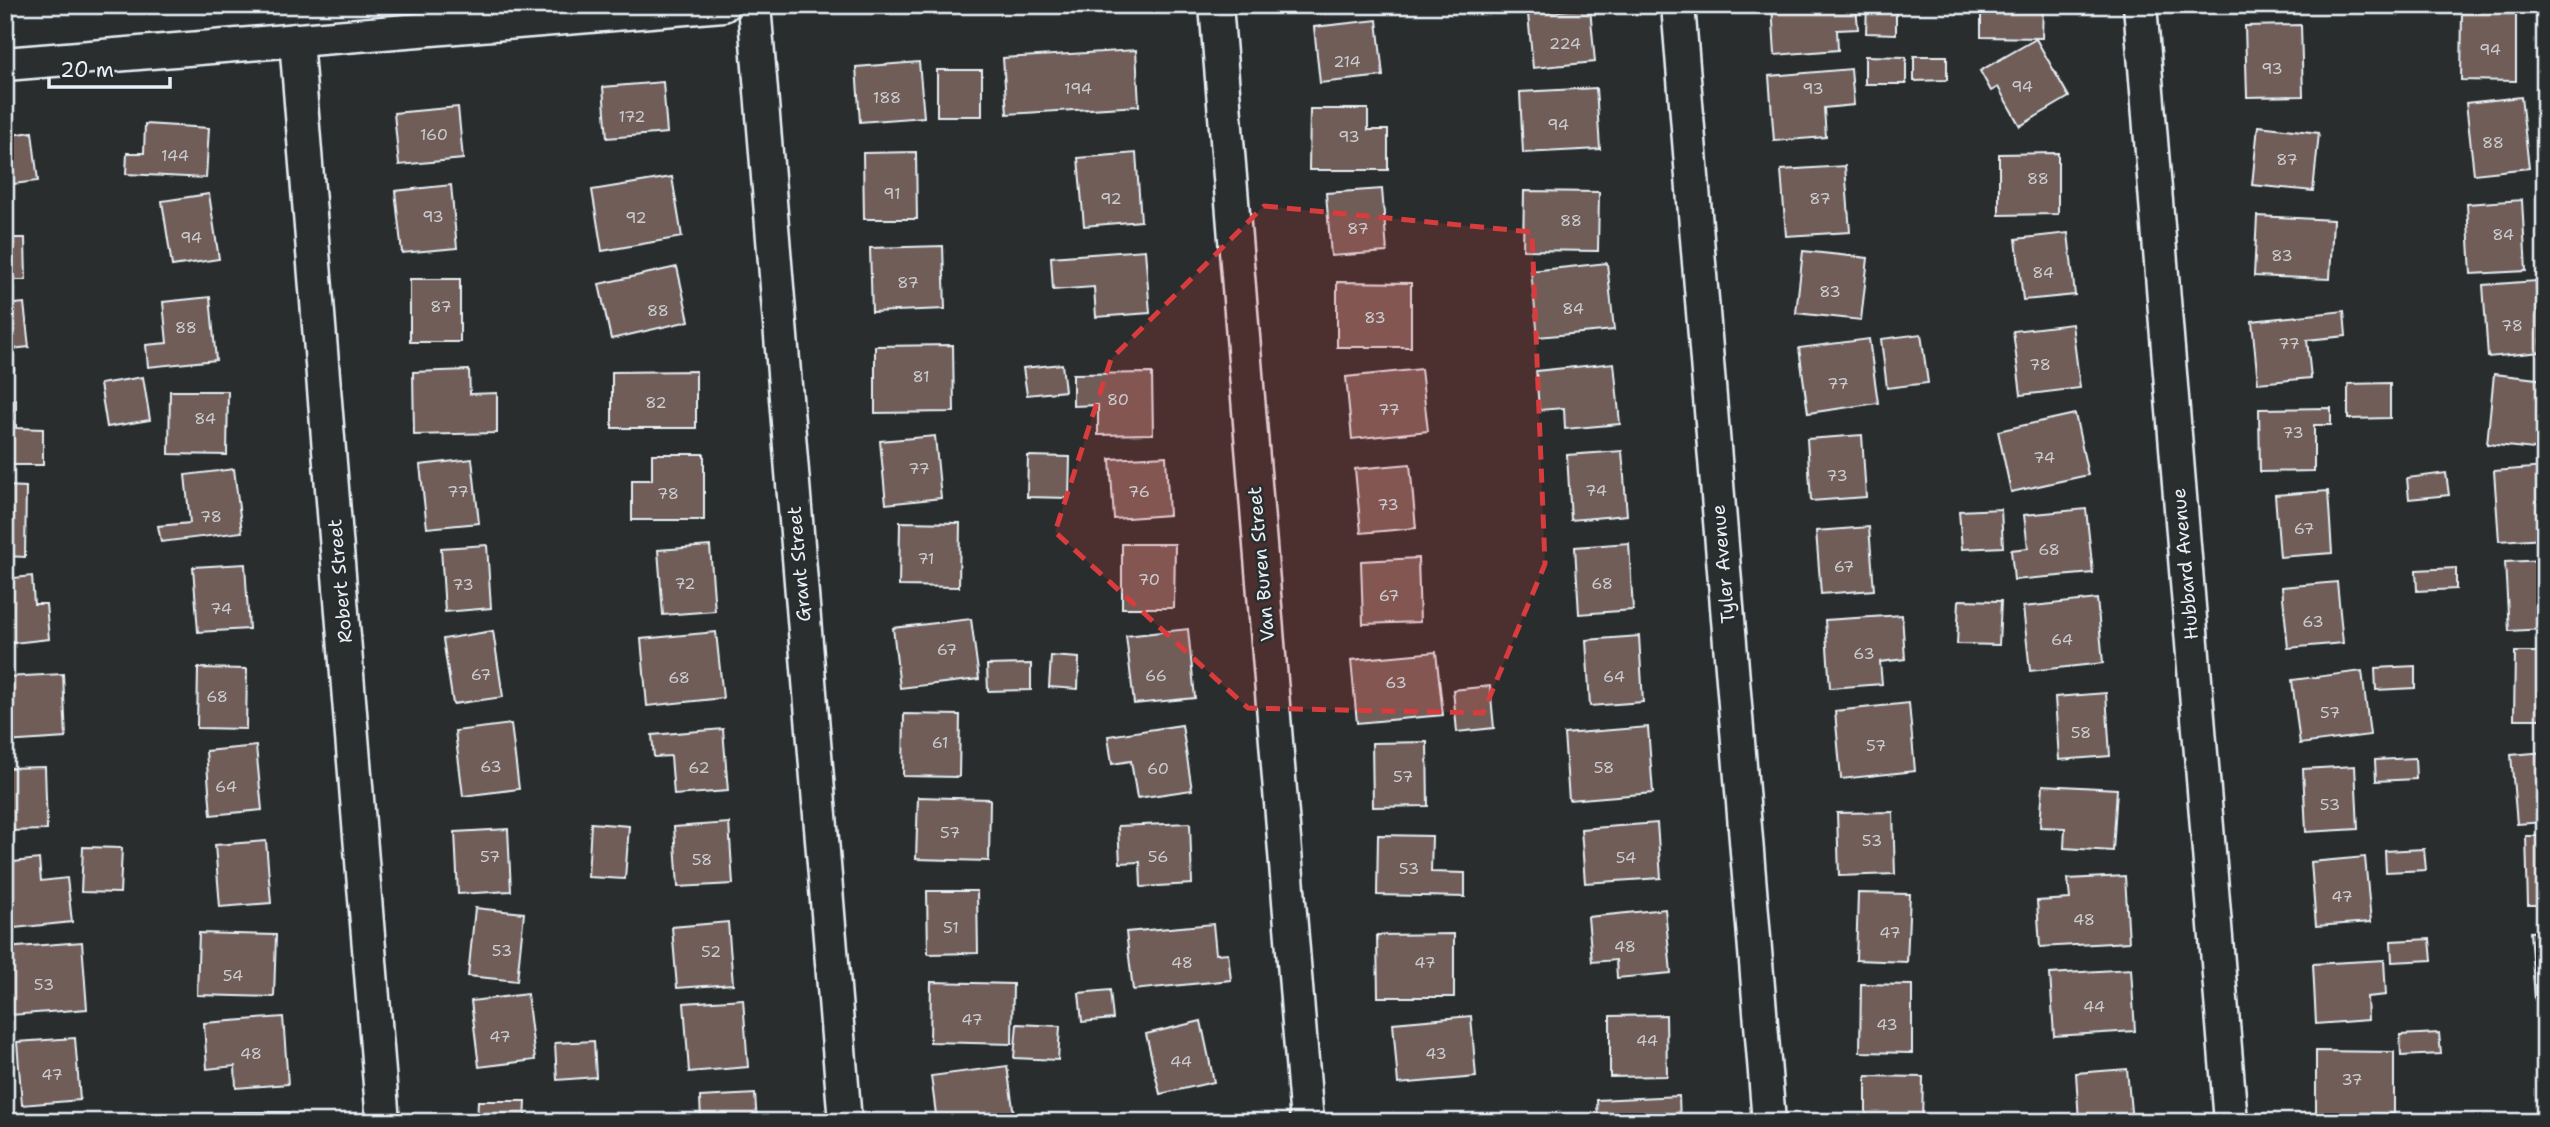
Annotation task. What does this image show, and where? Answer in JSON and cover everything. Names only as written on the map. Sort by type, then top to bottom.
[{"type":"street","points":[[5,64],[723,5]]},
{"type":"street","name":"Grant Street","points":[[754,5],[845,1122]]},
{"type":"street","name":"Van Buren Street","points":[[1216,5],[1307,1122]]},
{"type":"street","name":"Tyler Avenue","points":[[1678,5],[1769,1122]]},
{"type":"street","name":"Hubbard Avenue","points":[[2140,5],[2231,1122]]},
{"type":"street","name":"Robert Street","points":[[296,40],[383,1122]]},
{"type":"highlighted area","points":[[1264,206],[1532,232],[1545,564],[1483,713],[1248,708],[1055,532],[1111,359]]},
{"type":"building","points":[[1772,5],[1856,5],[1858,29],[1837,30],[1838,50],[1775,55]]},
{"type":"building","points":[[1867,5],[1896,5],[1896,34],[1866,33]]},
{"type":"building","points":[[1981,5],[2043,5],[2042,38],[1981,37]]},
{"type":"building","points":[[2245,5],[2308,5],[2308,7],[2245,11]]},
{"type":"building","points":[[1590,8],[1595,62],[1533,68],[1528,14]]},
{"type":"building","points":[[2516,10],[2516,81],[2461,80],[2462,11]]},
{"type":"building","points":[[1377,20],[1383,76],[1320,83],[1314,27]]},
{"type":"building","points":[[2301,25],[2303,96],[2247,97],[2245,26]]},
{"type":"building","points":[[2036,39],[2069,97],[2020,126],[1998,87],[1991,91],[1980,71]]},
{"type":"building","points":[[1136,50],[1139,106],[1007,114],[1003,58]]},
{"type":"building","points":[[1865,56],[1906,57],[1906,84],[1865,84]]},
{"type":"building","points":[[1914,56],[1947,56],[1947,80],[1914,81]]},
{"type":"building","points":[[919,62],[924,117],[860,122],[856,67]]},
{"type":"building","points":[[1851,69],[1854,105],[1824,108],[1826,137],[1774,141],[1769,76]]},
{"type":"building","points":[[937,70],[982,70],[982,116],[937,116]]},
{"type":"building","points":[[663,82],[667,133],[607,138],[603,87]]},
{"type":"building","points":[[1596,88],[1600,149],[1523,153],[1520,92]]},
{"type":"building","points":[[2521,97],[2529,168],[2474,174],[2466,103]]},
{"type":"building","points":[[458,107],[463,159],[399,165],[394,113]]},
{"type":"building","points":[[1310,109],[1368,109],[1368,130],[1388,130],[1388,170],[1309,170]]},
{"type":"building","points":[[145,124],[209,128],[206,178],[126,174],[127,153],[144,153]]},
{"type":"building","points":[[2258,126],[2319,133],[2313,191],[2252,185]]},
{"type":"building","points":[[32,132],[38,181],[5,185],[5,136]]},
{"type":"building","points":[[916,152],[917,219],[864,219],[863,153]]},
{"type":"building","points":[[1136,153],[1141,221],[1084,226],[1078,158]]},
{"type":"building","points":[[2058,153],[2058,214],[1999,215],[1999,154]]},
{"type":"building","points":[[1845,166],[1850,232],[1786,236],[1781,170]]},
{"type":"building","points":[[672,177],[682,237],[602,251],[592,190]]},
{"type":"building","points":[[451,185],[457,248],[402,253],[395,191]]},
{"type":"building","points":[[1382,189],[1387,252],[1331,256],[1326,193]]},
{"type":"building","points":[[1524,191],[1599,192],[1598,251],[1523,250]]},
{"type":"building","points":[[209,194],[219,259],[172,266],[162,201]]},
{"type":"building","points":[[2522,200],[2526,271],[2471,274],[2467,204]]},
{"type":"building","points":[[2257,216],[2333,220],[2330,279],[2254,276]]},
{"type":"building","points":[[2068,233],[2075,295],[2023,300],[2016,239]]},
{"type":"building","points":[[5,238],[25,238],[26,280],[5,280]]},
{"type":"building","points":[[943,246],[945,309],[872,312],[870,248]]},
{"type":"building","points":[[1145,250],[1150,313],[1096,317],[1094,287],[1053,290],[1051,257]]},
{"type":"building","points":[[1803,251],[1868,258],[1861,320],[1796,313]]},
{"type":"building","points":[[1607,263],[1614,330],[1538,337],[1531,271]]},
{"type":"building","points":[[677,267],[689,321],[611,339],[599,284]]},
{"type":"building","points":[[410,279],[460,279],[460,342],[410,342]]},
{"type":"building","points":[[2536,281],[2542,352],[2488,357],[2483,285]]},
{"type":"building","points":[[1337,282],[1411,283],[1411,347],[1337,347]]},
{"type":"building","points":[[210,297],[216,360],[148,367],[146,345],[167,343],[163,302]]},
{"type":"building","points":[[24,303],[29,347],[11,349],[14,370],[5,371],[5,305]]},
{"type":"building","points":[[2344,311],[2346,336],[2307,340],[2311,378],[2258,383],[2252,321]]},
{"type":"building","points":[[2072,324],[2080,388],[2021,395],[2013,331]]},
{"type":"building","points":[[1921,334],[1928,383],[1887,388],[1881,339]]},
{"type":"building","points":[[1869,339],[1878,403],[1808,413],[1799,348]]},
{"type":"building","points":[[953,345],[954,412],[875,413],[875,346]]},
{"type":"building","points":[[1614,363],[1620,424],[1565,429],[1564,408],[1539,410],[1536,371]]},
{"type":"building","points":[[1062,364],[1065,391],[1027,395],[1023,368]]},
{"type":"building","points":[[1421,369],[1428,431],[1352,439],[1346,377]]},
{"type":"building","points":[[469,370],[470,394],[497,393],[497,433],[414,435],[413,372]]},
{"type":"building","points":[[696,371],[696,428],[612,428],[612,372]]},
{"type":"building","points":[[1152,373],[1153,434],[1098,435],[1098,405],[1073,406],[1073,374]]},
{"type":"building","points":[[2494,374],[2545,380],[2543,450],[2487,444]]},
{"type":"building","points":[[143,377],[150,420],[107,427],[100,384]]},
{"type":"building","points":[[2390,383],[2390,418],[2348,419],[2348,384]]},
{"type":"building","points":[[170,391],[228,391],[227,455],[169,454]]},
{"type":"building","points":[[5,399],[16,399],[16,428],[43,429],[43,465],[5,465]]},
{"type":"building","points":[[2331,408],[2331,425],[2314,425],[2314,471],[2260,472],[2259,409]]},
{"type":"building","points":[[2075,414],[2088,475],[2011,492],[1998,431]]},
{"type":"building","points":[[1862,435],[1866,497],[1811,501],[1807,439]]},
{"type":"building","points":[[935,436],[941,498],[886,504],[880,441]]},
{"type":"building","points":[[1622,451],[1627,515],[1571,520],[1567,455]]},
{"type":"building","points":[[652,454],[704,454],[704,520],[632,520],[632,480],[652,480]]},
{"type":"building","points":[[1028,456],[1070,457],[1069,498],[1027,497]]},
{"type":"building","points":[[1166,456],[1169,515],[1114,519],[1110,459]]},
{"type":"building","points":[[472,459],[479,523],[427,528],[420,465]]},
{"type":"building","points":[[1410,464],[1416,528],[1361,533],[1355,469]]},
{"type":"building","points":[[2545,467],[2545,538],[2499,541],[2494,471]]},
{"type":"building","points":[[234,469],[242,532],[161,542],[158,526],[190,523],[185,475]]},
{"type":"building","points":[[2446,473],[2449,495],[2409,499],[2407,478]]},
{"type":"building","points":[[5,486],[26,487],[25,557],[5,556]]},
{"type":"building","points":[[2328,491],[2332,553],[2280,557],[2275,495]]},
{"type":"building","points":[[2001,509],[2003,547],[1962,549],[1959,511]]},
{"type":"building","points":[[2086,509],[2093,573],[2014,580],[2011,550],[2028,548],[2024,515]]},
{"type":"building","points":[[900,522],[960,523],[959,587],[899,586]]},
{"type":"building","points":[[1869,527],[1874,590],[1821,594],[1816,531]]},
{"type":"building","points":[[1629,543],[1633,610],[1579,614],[1575,547]]},
{"type":"building","points":[[1122,544],[1175,544],[1174,608],[1122,608]]},
{"type":"building","points":[[487,545],[491,608],[445,612],[441,548]]},
{"type":"building","points":[[710,546],[715,611],[663,615],[658,550]]},
{"type":"building","points":[[1418,558],[1420,622],[1363,624],[1361,561]]},
{"type":"building","points":[[2545,560],[2545,629],[2509,631],[2505,562]]},
{"type":"building","points":[[245,564],[249,629],[198,632],[193,567]]},
{"type":"building","points":[[2456,568],[2456,589],[2417,591],[2416,570]]},
{"type":"building","points":[[32,576],[34,604],[46,604],[49,639],[5,644],[5,579]]},
{"type":"building","points":[[2337,582],[2343,643],[2288,648],[2282,587]]},
{"type":"building","points":[[2097,599],[2103,663],[2030,671],[2023,607]]},
{"type":"building","points":[[1959,600],[2001,601],[1999,645],[1957,644]]},
{"type":"building","points":[[1902,615],[1905,659],[1880,662],[1882,684],[1830,688],[1825,620]]},
{"type":"building","points":[[971,619],[979,679],[900,688],[893,628]]},
{"type":"building","points":[[1188,629],[1195,698],[1134,704],[1126,636]]},
{"type":"building","points":[[493,631],[503,697],[453,704],[443,639]]},
{"type":"building","points":[[716,632],[723,698],[647,706],[641,639]]},
{"type":"building","points":[[1639,636],[1643,702],[1590,706],[1586,640]]},
{"type":"building","points":[[1436,652],[1443,715],[1357,723],[1351,660]]},
{"type":"building","points":[[2515,652],[2545,652],[2545,719],[2514,719]]},
{"type":"building","points":[[1051,656],[1079,658],[1078,689],[1049,687]]},
{"type":"building","points":[[1031,664],[1031,690],[988,691],[987,665]]},
{"type":"building","points":[[2415,666],[2415,688],[2376,690],[2375,668]]},
{"type":"building","points":[[198,668],[247,669],[246,729],[197,728]]},
{"type":"building","points":[[2362,671],[2370,735],[2300,744],[2292,680]]},
{"type":"building","points":[[63,674],[66,738],[5,742],[5,677]]},
{"type":"building","points":[[1490,686],[1494,728],[1457,732],[1453,690]]},
{"type":"building","points":[[2106,693],[2110,756],[2059,760],[2055,697]]},
{"type":"building","points":[[1909,703],[1915,771],[1841,779],[1835,711]]},
{"type":"building","points":[[904,714],[960,715],[959,777],[903,776]]},
{"type":"building","points":[[511,724],[519,789],[463,796],[455,731]]},
{"type":"building","points":[[1182,725],[1192,790],[1137,798],[1131,761],[1112,764],[1108,736]]},
{"type":"building","points":[[1648,727],[1653,793],[1569,800],[1564,734]]},
{"type":"building","points":[[723,729],[728,791],[674,795],[671,756],[654,757],[652,735]]},
{"type":"building","points":[[1427,742],[1428,806],[1373,807],[1372,743]]},
{"type":"building","points":[[256,746],[262,810],[211,815],[206,751]]},
{"type":"building","points":[[2545,752],[2545,822],[2517,824],[2511,755]]},
{"type":"building","points":[[2415,758],[2416,779],[2376,781],[2375,760]]},
{"type":"building","points":[[2355,766],[2358,829],[2306,832],[2303,769]]},
{"type":"building","points":[[45,767],[47,830],[5,831],[5,768]]},
{"type":"building","points":[[2043,785],[2117,789],[2113,851],[2064,848],[2065,828],[2040,827]]},
{"type":"building","points":[[918,797],[990,799],[989,861],[916,859]]},
{"type":"building","points":[[1893,812],[1895,874],[1839,876],[1837,813]]},
{"type":"building","points":[[591,823],[629,826],[625,879],[588,877]]},
{"type":"building","points":[[729,823],[733,884],[678,887],[674,827]]},
{"type":"building","points":[[1190,823],[1192,884],[1141,887],[1140,862],[1120,863],[1118,826]]},
{"type":"building","points":[[1657,823],[1661,878],[1585,883],[1581,829]]},
{"type":"building","points":[[508,829],[511,891],[458,894],[455,832]]},
{"type":"building","points":[[1378,835],[1432,836],[1431,872],[1465,873],[1465,897],[1377,895]]},
{"type":"building","points":[[2526,836],[2545,836],[2545,905],[2528,905]]},
{"type":"building","points":[[266,841],[271,903],[220,907],[215,845]]},
{"type":"building","points":[[83,847],[122,848],[120,893],[81,892]]},
{"type":"building","points":[[2424,849],[2426,870],[2386,872],[2385,851]]},
{"type":"building","points":[[2365,857],[2371,922],[2316,926],[2311,862]]},
{"type":"building","points":[[39,859],[41,881],[67,878],[72,922],[5,929],[5,863]]},
{"type":"building","points":[[2125,876],[2129,942],[2040,947],[2037,901],[2070,899],[2068,879]]},
{"type":"building","points":[[927,891],[977,891],[978,953],[928,954]]},
{"type":"building","points":[[1858,893],[1910,894],[1907,962],[1856,960]]},
{"type":"building","points":[[475,908],[524,913],[517,981],[468,976]]},
{"type":"building","points":[[1665,909],[1671,973],[1617,978],[1616,960],[1592,962],[1588,917]]},
{"type":"building","points":[[728,922],[733,984],[677,988],[672,927]]},
{"type":"building","points":[[1213,924],[1216,954],[1228,953],[1231,980],[1133,990],[1126,932]]},
{"type":"building","points":[[2545,931],[2545,1000],[2535,1000],[2530,932]]},
{"type":"building","points":[[199,933],[276,935],[274,997],[197,995]]},
{"type":"building","points":[[1454,934],[1454,997],[1378,997],[1377,935]]},
{"type":"building","points":[[2430,939],[2432,960],[2392,962],[2391,941]]},
{"type":"building","points":[[82,942],[87,1009],[11,1015],[5,948]]},
{"type":"building","points":[[2384,960],[2386,995],[2367,997],[2368,1020],[2316,1024],[2313,964]]},
{"type":"building","points":[[2131,969],[2135,1031],[2054,1036],[2050,974]]},
{"type":"building","points":[[931,982],[1013,984],[1012,1044],[930,1042]]},
{"type":"building","points":[[1861,984],[1912,985],[1912,1053],[1860,1052]]},
{"type":"building","points":[[1110,990],[1113,1019],[1082,1022],[1079,993]]},
{"type":"building","points":[[527,994],[535,1060],[479,1067],[471,1001]]},
{"type":"building","points":[[743,999],[748,1067],[689,1072],[684,1003]]},
{"type":"building","points":[[1666,1015],[1667,1076],[1610,1077],[1610,1016]]},
{"type":"building","points":[[1471,1016],[1476,1077],[1398,1084],[1393,1023]]},
{"type":"building","points":[[283,1017],[288,1084],[236,1088],[235,1066],[207,1069],[204,1023]]},
{"type":"building","points":[[1201,1021],[1214,1082],[1160,1094],[1146,1034]]},
{"type":"building","points":[[1017,1024],[1060,1026],[1058,1060],[1014,1058]]},
{"type":"building","points":[[2439,1033],[2441,1054],[2401,1056],[2400,1035]]},
{"type":"building","points":[[75,1038],[80,1100],[22,1105],[17,1042]]},
{"type":"building","points":[[594,1041],[596,1077],[557,1080],[555,1043]]},
{"type":"building","points":[[2316,1051],[2394,1052],[2394,1114],[2316,1113]]},
{"type":"building","points":[[1007,1066],[1015,1122],[937,1122],[931,1076]]},
{"type":"building","points":[[2127,1069],[2132,1122],[2079,1122],[2076,1073]]},
{"type":"building","points":[[1866,1076],[1923,1077],[1922,1122],[1866,1122]]},
{"type":"building","points":[[755,1094],[757,1122],[701,1122],[700,1097]]},
{"type":"building","points":[[1679,1096],[1680,1122],[1598,1122],[1597,1100]]},
{"type":"building","points":[[478,1101],[526,1101],[525,1122],[477,1122]]},
{"type":"building","points":[[233,1112],[289,1112],[289,1122],[233,1122]]},
{"type":"building","points":[[1214,1116],[1214,1122],[1135,1122],[1135,1117]]},
{"type":"building","points":[[2494,1117],[2494,1122],[2455,1122],[2455,1119]]}]
